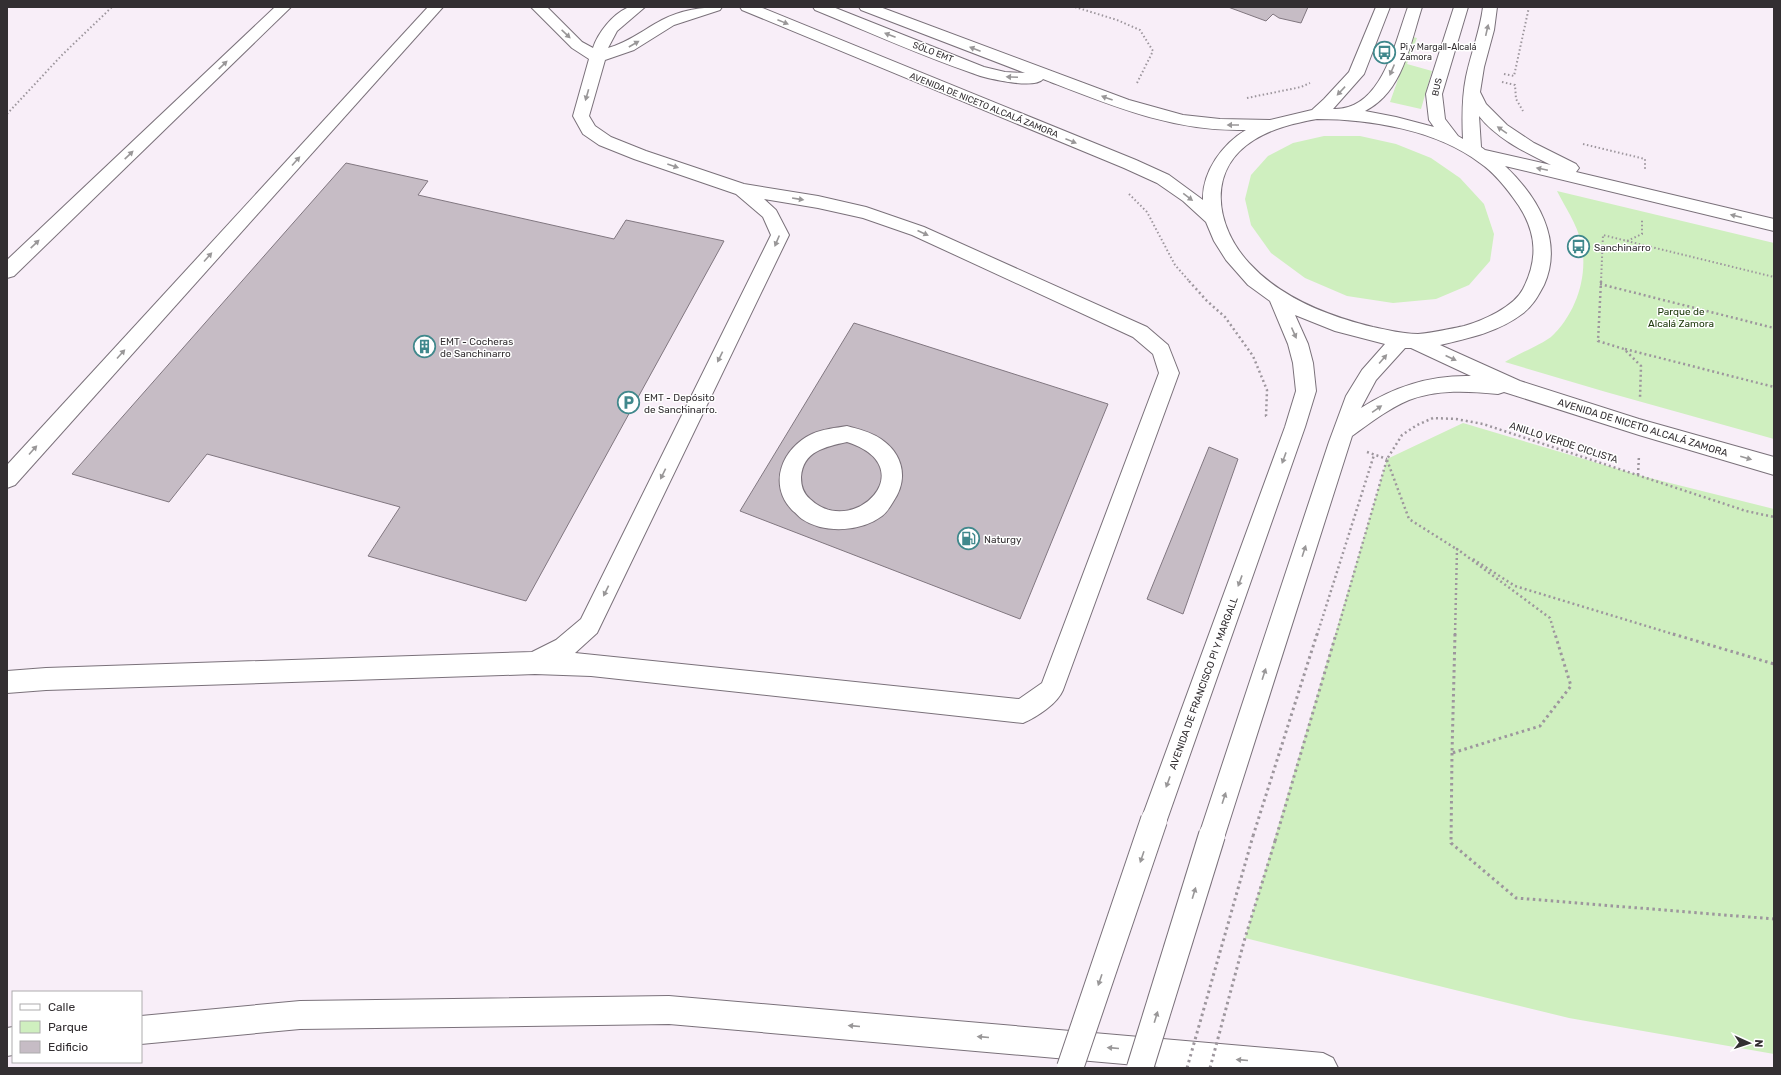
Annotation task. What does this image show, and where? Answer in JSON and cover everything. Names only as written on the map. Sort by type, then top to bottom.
[{"type":"main road","points":[[7,271],[284,7]]},
{"type":"main road","points":[[7,479],[436,7]]},
{"type":"main road","points":[[538,7],[577,45],[597,57],[629,47],[670,22],[715,7]]},
{"type":"main road","points":[[7,682],[46,679],[535,663],[591,665],[1023,711],[1051,690],[1169,373],[1161,350],[1140,332],[918,230],[866,214],[818,202],[742,190],[640,155],[605,141],[589,130],[581,116],[597,57],[605,35],[619,19],[638,7]]},
{"type":"main road","points":[[670,22],[681,7]]},
{"type":"main road","name":"AVENIDA DE NICETO ALCALÁ ZAMORA","points":[[747,7],[1130,164],[1163,179],[1189,197],[1213,218]]},
{"type":"main road","name":"SÓLO EMT","points":[[820,7],[978,70],[1005,77],[1051,78]]},
{"type":"main road","points":[[866,7],[1051,78],[1164,117],[1226,125],[1272,124],[1317,114],[1344,114],[1390,120],[1422,129],[1452,140],[1476,152],[1508,162],[1598,181],[1774,226]]},
{"type":"main road","points":[[1317,114],[1330,103],[1356,74],[1384,7]]},
{"type":"main road","points":[[1344,114],[1356,109],[1375,97],[1387,82],[1415,7]]},
{"type":"main road","name":"BUS","points":[[1452,140],[1437,120],[1434,94],[1460,7]]},
{"type":"main road","points":[[1272,124],[1248,136],[1229,152],[1216,172],[1211,194],[1213,218],[1222,239],[1235,260],[1254,280],[1278,298],[1310,315],[1345,328],[1408,341],[1462,334],[1498,321],[1525,301],[1540,275],[1543,246],[1537,222],[1524,199],[1509,180],[1476,152],[1469,128],[1476,68],[1488,27],[1490,7]]},
{"type":"main road","points":[[1472,93],[1479,107],[1492,122],[1513,137],[1547,156],[1598,181]]},
{"type":"main road","points":[[535,663],[564,648],[589,626],[780,235],[770,214],[742,190]]},
{"type":"main road","name":"AVENIDA DE FRANCISCO PI Y MARGALL","points":[[1070,1068],[1154,820],[1295,427],[1306,391],[1303,363],[1298,344],[1278,298]]},
{"type":"main road","points":[[1140,1068],[1212,835],[1353,402],[1369,375],[1408,341]]},
{"type":"main road","name":"AVENIDA DE NICETO ALCALÁ ZAMORA","points":[[1408,341],[1513,387],[1639,427],[1774,466]]},
{"type":"main road","name":"AVENIDA DE NICETO ALCALÁ ZAMORA","points":[[1344,430],[1388,401],[1415,390],[1445,384],[1513,387]]},
{"type":"main road","points":[[831,435],[863,438],[876,445],[887,456],[892,469],[892,483],[886,496],[876,508],[862,516],[844,520],[827,519],[811,513],[798,503],[791,490],[788,476],[793,462],[802,450],[815,440],[831,435]]},
{"type":"main road","points":[[142,1030],[300,1015],[669,1010],[1282,1063],[1323,1068]]},
{"type":"path","points":[[7,114],[62,56],[112,7]]},
{"type":"path","points":[[1074,7],[1117,20],[1140,30],[1153,51],[1136,85]]},
{"type":"path","points":[[1500,73],[1514,76],[1529,7]]},
{"type":"path","points":[[1240,99],[1301,87],[1315,81]]},
{"type":"path","points":[[1498,81],[1515,85],[1516,100],[1524,113]]},
{"type":"path","points":[[1580,144],[1645,159],[1644,174]]},
{"type":"path","points":[[1128,193],[1147,212],[1176,265],[1207,301],[1225,317],[1253,356],[1267,390],[1266,416]]},
{"type":"path","points":[[1627,241],[1642,234],[1642,219]]},
{"type":"path","points":[[1774,277],[1603,235],[1598,341],[1624,349],[1774,386]]},
{"type":"path","points":[[1600,284],[1774,328]]},
{"type":"path","points":[[1624,349],[1641,366],[1639,405]]},
{"type":"path","name":"ANILLO VERDE CICLISTA","points":[[1210,1068],[1245,938],[1387,459],[1402,435],[1417,425],[1433,418],[1456,419],[1483,424],[1746,511],[1774,517]]},
{"type":"path","points":[[1362,450],[1387,459],[1409,519],[1515,586],[1774,664]]},
{"type":"path","points":[[1638,475],[1639,452]]},
{"type":"path","points":[[1187,1068],[1253,836],[1374,455]]},
{"type":"path","points":[[1457,549],[1452,753],[1452,843],[1516,898],[1774,920]]},
{"type":"path","points":[[1452,753],[1540,726],[1572,686],[1550,618],[1457,549]]},
{"type":"green space","points":[[1413,37],[1417,38],[1407,64],[1432,71],[1421,109],[1390,102]]},
{"type":"green space","points":[[1324,136],[1360,136],[1396,144],[1431,158],[1460,178],[1484,204],[1494,234],[1490,261],[1469,285],[1436,299],[1393,303],[1347,296],[1305,278],[1271,253],[1251,225],[1245,199],[1251,175],[1268,156],[1293,143]]},
{"type":"green space","name":"Parque de Alcalá Zamora","points":[[1557,191],[1774,243],[1774,439],[1505,362],[1542,343],[1560,328],[1574,306],[1582,280],[1583,255],[1581,242],[1574,222]]},
{"type":"green space","points":[[1463,423],[1638,475],[1774,509],[1774,1054],[1569,1018],[1245,938],[1387,459]]},
{"type":"building","points":[[1228,7],[1308,7],[1301,23],[1279,18],[1273,14],[1266,21]]},
{"type":"building","name":"EMT - Cocheras de Sanchinarro","points":[[346,163],[428,181],[418,195],[614,239],[626,220],[724,241],[526,601],[368,556],[400,507],[207,454],[169,502],[72,474]]},
{"type":"building","points":[[854,323],[1108,404],[1020,619],[740,511]]},
{"type":"building","points":[[1209,447],[1238,459],[1183,614],[1147,599]]},
{"type":"place","name":"Pi y Margall-Alcalá Zamora","points":[[1384,52]]},
{"type":"place","name":"Sanchinarro","points":[[1579,247]]},
{"type":"place","name":"EMT - Cocheras de Sanchinarro","points":[[425,347]]},
{"type":"place","name":"EMT - Depósito de Sanchinarro.","points":[[629,403]]},
{"type":"place","name":"Naturgy","points":[[968,539]]}]
